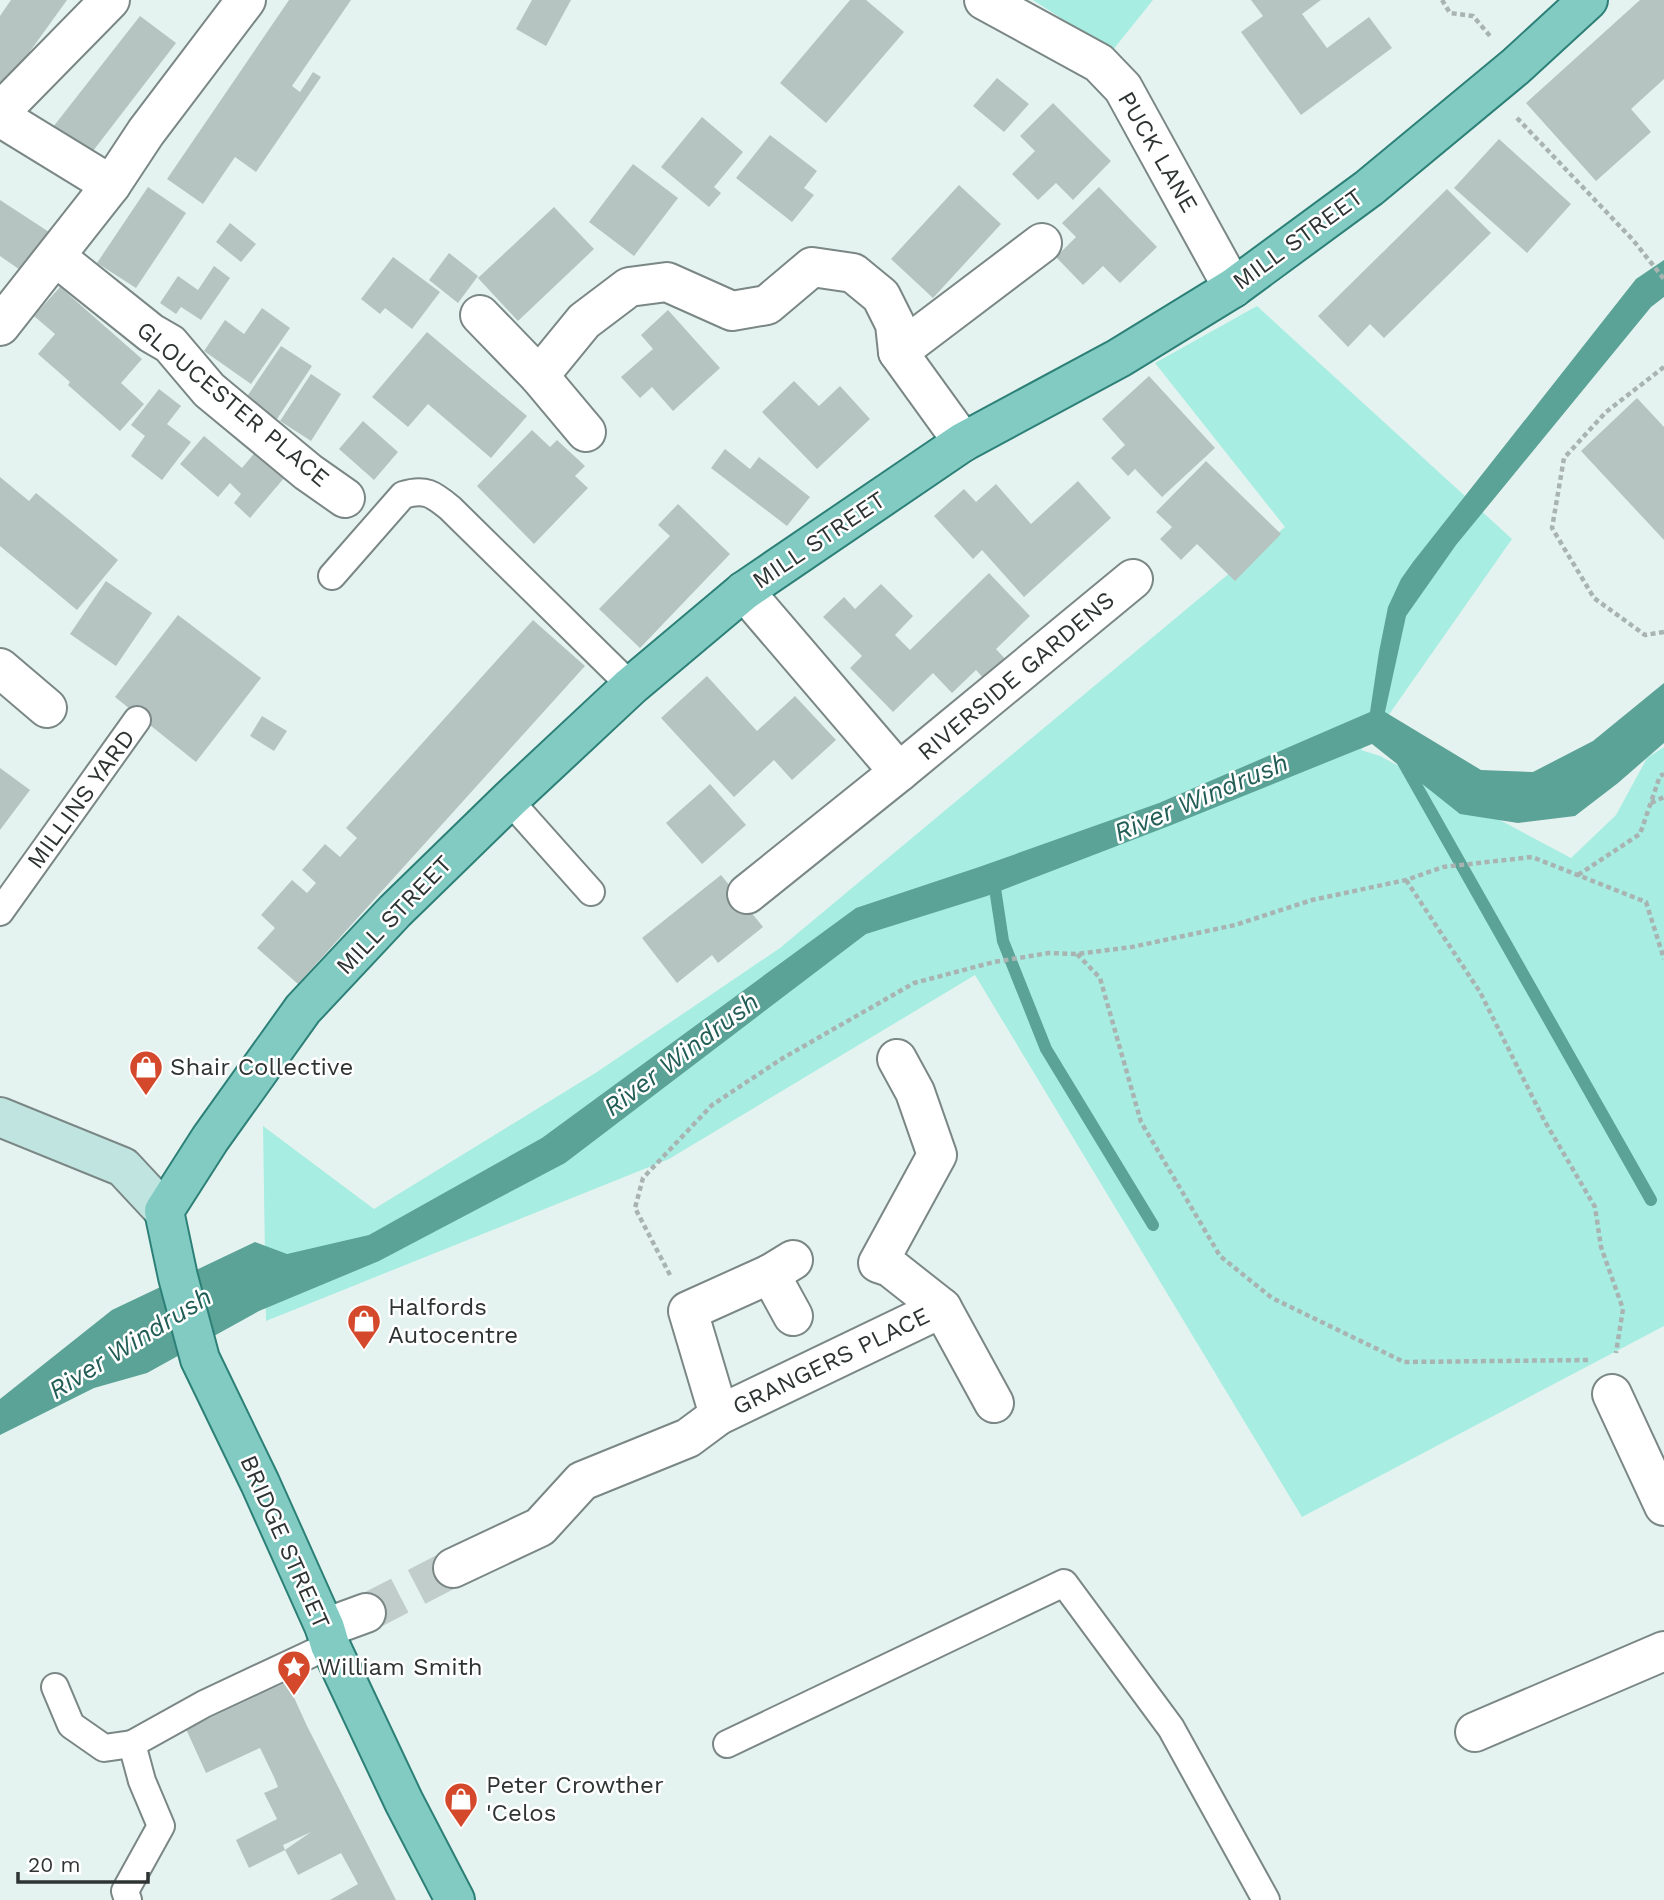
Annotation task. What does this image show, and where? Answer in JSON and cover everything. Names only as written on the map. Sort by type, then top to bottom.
[{"type":"main road","name":"MILL STREET","points":[[164,1211],[210,1139],[303,1010],[395,911],[631,686],[744,592],[963,442],[1119,358],[1233,288],[1369,188],[1515,67],[1588,0]]},
{"type":"main road","name":"BRIDGE STREET","points":[[164,1211],[200,1359],[260,1483],[404,1802],[455,1900]]},
{"type":"street","points":[[110,0],[0,114],[111,186]]},
{"type":"street","points":[[0,326],[111,186],[146,132],[246,0]]},
{"type":"street","name":"PUCK LANE","points":[[984,0],[1099,63],[1123,88],[1233,288]]},
{"type":"street","points":[[898,352],[1042,243]]},
{"type":"street","name":"GLOUCESTER PLACE","points":[[56,257],[151,333],[170,344],[209,390],[308,472],[345,498]]},
{"type":"street","points":[[539,376],[584,321],[629,287],[667,282],[732,310],[767,305],[812,267],[853,273],[881,296],[895,324],[898,352],[963,442]]},
{"type":"street","points":[[480,315],[539,376],[586,432]]},
{"type":"street","name":"RIVERSIDE GARDENS","points":[[747,894],[1133,579]]},
{"type":"street","name":"RIVERSIDE GARDENS","points":[[744,592],[899,772]]},
{"type":"street","points":[[0,668],[47,708]]},
{"type":"street","name":"GRANGERS PLACE","points":[[897,1059],[915,1092],[937,1155],[878,1263],[890,1267],[942,1308],[994,1403]]},
{"type":"street","points":[[0,1116],[123,1167],[164,1211]]},
{"type":"street","points":[[688,1311],[781,1267],[793,1316]]},
{"type":"street","name":"GRANGERS PLACE","points":[[453,1568],[540,1527],[582,1481],[688,1438],[719,1415],[942,1308]]},
{"type":"street","name":"GRANGERS PLACE","points":[[688,1311],[719,1415]]},
{"type":"street","points":[[1613,1377],[1664,1506]]},
{"type":"street","points":[[327,1636],[366,1613]]},
{"type":"street","points":[[1475,1732],[1664,1651]]},
{"type":"lane","points":[[332,576],[403,495],[417,491],[434,495],[631,686]]},
{"type":"lane","name":"MILLINS YARD","points":[[0,912],[137,720]]},
{"type":"lane","points":[[509,800],[591,892]]},
{"type":"lane","points":[[727,1744],[1064,1583],[1171,1728],[1266,1900]]},
{"type":"lane","points":[[55,1687],[71,1725],[103,1748],[132,1744],[327,1636]]},
{"type":"lane","points":[[128,1900],[125,1891],[161,1825],[142,1781],[132,1744]]},
{"type":"path","points":[[1442,0],[1450,13]]},
{"type":"path","points":[[1496,81],[1511,112],[1633,240],[1664,279]]},
{"type":"path","points":[[1664,367],[1606,412],[1564,458],[1552,527],[1594,598],[1645,635],[1664,632]]},
{"type":"path","points":[[1577,876],[1640,834],[1660,776],[1664,774]]},
{"type":"path","points":[[1650,803],[1664,797]]},
{"type":"path","points":[[688,1311],[635,1208],[643,1178],[712,1105],[783,1058],[914,983],[994,962],[1049,953],[1077,954],[1132,947],[1235,925],[1312,900],[1406,880],[1443,867],[1532,857],[1646,902],[1664,959]]},
{"type":"path","points":[[1406,880],[1480,992],[1544,1120],[1595,1207],[1601,1247],[1623,1309],[1613,1377]]},
{"type":"path","points":[[1077,954],[1100,978],[1141,1122],[1220,1256],[1272,1298],[1404,1363],[1595,1359]]},
{"type":"shaded area","points":[[1033,0],[1153,0],[1112,51]]},
{"type":"shaded area","points":[[1257,306],[1512,539],[1369,743],[1361,750],[1380,756],[1571,858],[1616,815],[1647,758],[1664,747],[1664,1326],[1302,1517],[975,975],[669,1159],[266,1321],[263,1126],[374,1209],[597,1072],[780,948],[1285,527],[1155,363]]},
{"type":"water","name":"River Windrush","points":[[1664,260],[1664,297],[1651,307],[1456,545],[1406,616],[1385,712],[1481,770],[1533,772],[1593,741],[1664,683],[1664,743],[1575,816],[1518,823],[1460,814],[1372,744],[987,896],[866,934],[565,1163],[379,1261],[259,1311],[147,1373],[94,1388],[0,1435],[0,1399],[112,1310],[255,1242],[287,1254],[369,1235],[542,1138],[856,908],[1159,803],[1370,712],[1388,607],[1401,579],[1636,279]]},
{"type":"building","points":[[11,0],[67,0],[0,93],[0,16]]},
{"type":"building","points":[[289,0],[351,0],[292,86],[300,92],[313,72],[321,77],[256,172],[235,157],[203,204],[167,179]]},
{"type":"building","points":[[532,0],[571,0],[546,46],[516,29]]},
{"type":"building","points":[[850,0],[866,0],[904,32],[826,123],[780,83]]},
{"type":"building","points":[[1251,0],[1321,0],[1302,14],[1327,48],[1369,17],[1392,48],[1301,115],[1241,32],[1263,16]]},
{"type":"building","points":[[1640,0],[1664,0],[1664,79],[1631,109],[1651,132],[1596,181],[1526,103]]},
{"type":"building","points":[[140,16],[176,43],[83,164],[46,136]]},
{"type":"building","points":[[997,78],[1029,104],[1004,132],[973,106]]},
{"type":"building","points":[[1053,103],[1111,161],[1073,200],[1056,183],[1038,200],[1012,174],[1035,151],[1020,136]]},
{"type":"building","points":[[702,117],[743,152],[714,187],[721,193],[709,207],[661,167]]},
{"type":"building","points":[[770,135],[817,171],[804,188],[814,195],[792,222],[736,178]]},
{"type":"building","points":[[1499,139],[1571,204],[1527,253],[1454,188]]},
{"type":"building","points":[[633,164],[678,198],[634,256],[589,222]]},
{"type":"building","points":[[959,185],[1001,224],[933,298],[891,259]]},
{"type":"building","points":[[148,187],[186,213],[136,288],[97,263]]},
{"type":"building","points":[[1099,187],[1157,247],[1120,283],[1103,266],[1083,285],[1056,257],[1076,237],[1062,223]]},
{"type":"building","points":[[1447,189],[1491,233],[1384,338],[1370,324],[1348,347],[1318,316]]},
{"type":"building","points":[[0,200],[49,232],[23,272],[0,256]]},
{"type":"building","points":[[554,207],[594,249],[518,321],[478,278]]},
{"type":"building","points":[[230,223],[256,244],[241,262],[216,242]]},
{"type":"building","points":[[449,253],[478,276],[458,303],[429,280]]},
{"type":"building","points":[[393,257],[440,292],[412,329],[385,308],[380,314],[361,299]]},
{"type":"building","points":[[214,266],[230,278],[201,320],[181,307],[176,314],[160,303],[178,276],[198,290]]},
{"type":"building","points":[[60,287],[142,359],[121,383],[144,404],[120,431],[38,354],[55,334],[34,316]]},
{"type":"building","points":[[262,308],[290,328],[251,384],[204,351],[225,320],[244,334]]},
{"type":"building","points":[[668,310],[720,368],[673,411],[652,387],[640,398],[621,377],[653,349],[641,335]]},
{"type":"building","points":[[427,332],[527,416],[491,458],[428,404],[408,427],[372,397]]},
{"type":"building","points":[[281,346],[312,366],[277,419],[246,398]]},
{"type":"building","points":[[311,374],[341,394],[311,441],[280,421]]},
{"type":"building","points":[[1149,376],[1215,448],[1162,497],[1135,469],[1128,476],[1111,458],[1125,445],[1102,419]]},
{"type":"building","points":[[794,381],[819,406],[840,386],[870,419],[817,469],[762,412]]},
{"type":"building","points":[[159,389],[181,406],[167,424],[191,442],[162,480],[131,456],[145,436],[131,425]]},
{"type":"building","points":[[1637,398],[1664,427],[1664,540],[1581,451]]},
{"type":"building","points":[[363,421],[398,452],[374,480],[339,449]]},
{"type":"building","points":[[532,430],[550,447],[557,440],[585,466],[575,476],[588,488],[534,544],[477,486]]},
{"type":"building","points":[[204,436],[242,468],[267,438],[296,464],[250,518],[234,503],[241,494],[230,483],[218,497],[180,464]]},
{"type":"building","points":[[725,449],[750,469],[759,457],[810,497],[787,526],[711,468]]},
{"type":"building","points":[[1206,461],[1281,534],[1235,581],[1197,544],[1181,560],[1160,539],[1172,527],[1156,512]]},
{"type":"building","points":[[0,477],[29,501],[36,493],[118,560],[77,610],[0,546]]},
{"type":"building","points":[[1078,481],[1111,518],[1024,597],[982,550],[973,559],[934,516],[964,489],[976,502],[996,484],[1031,524]]},
{"type":"building","points":[[678,504],[730,554],[640,648],[599,609],[670,536],[658,525]]},
{"type":"building","points":[[989,573],[1030,616],[996,649],[1008,662],[987,682],[976,670],[952,693],[933,673],[893,712],[850,668],[862,656],[823,617],[844,597],[855,609],[881,584],[913,616],[895,635],[910,650]]},
{"type":"building","points":[[106,581],[152,613],[116,666],[70,634]]},
{"type":"building","points":[[178,615],[261,678],[196,762],[115,697]]},
{"type":"building","points":[[533,620],[585,666],[298,984],[257,948],[275,928],[261,915],[292,880],[307,893],[316,883],[302,870],[325,844],[340,857],[357,838],[346,828]]},
{"type":"building","points":[[707,676],[757,731],[795,696],[836,740],[792,780],[774,760],[734,797],[661,718]]},
{"type":"building","points":[[262,716],[287,731],[274,751],[250,736]]},
{"type":"building","points":[[0,768],[30,790],[0,830]]},
{"type":"building","points":[[710,784],[746,825],[702,864],[666,823]]},
{"type":"building","points":[[721,875],[763,927],[718,963],[712,955],[677,983],[642,938]]},
{"type":"building","points":[[287,1682],[396,1900],[330,1900],[358,1884],[341,1853],[298,1875],[285,1850],[249,1868],[236,1840],[277,1819],[264,1793],[278,1787],[260,1748],[206,1773],[186,1729]],"holes":[[[311,1832],[285,1850],[283,1845]]]},
{"type":"waterway","points":[[1403,762],[1651,1200]]},
{"type":"waterway","points":[[994,882],[1003,941],[1046,1049],[1153,1225]]},
{"type":"tunnel","points":[[366,1613],[453,1568]]},
{"type":"place","name":"Shair Collective","points":[[146,1097]]},
{"type":"place","name":"Halfords Autocentre","points":[[364,1351]]},
{"type":"place","name":"William Smith","points":[[294,1697]]},
{"type":"place","name":"Peter Crowther 'Celos","points":[[461,1829]]}]
